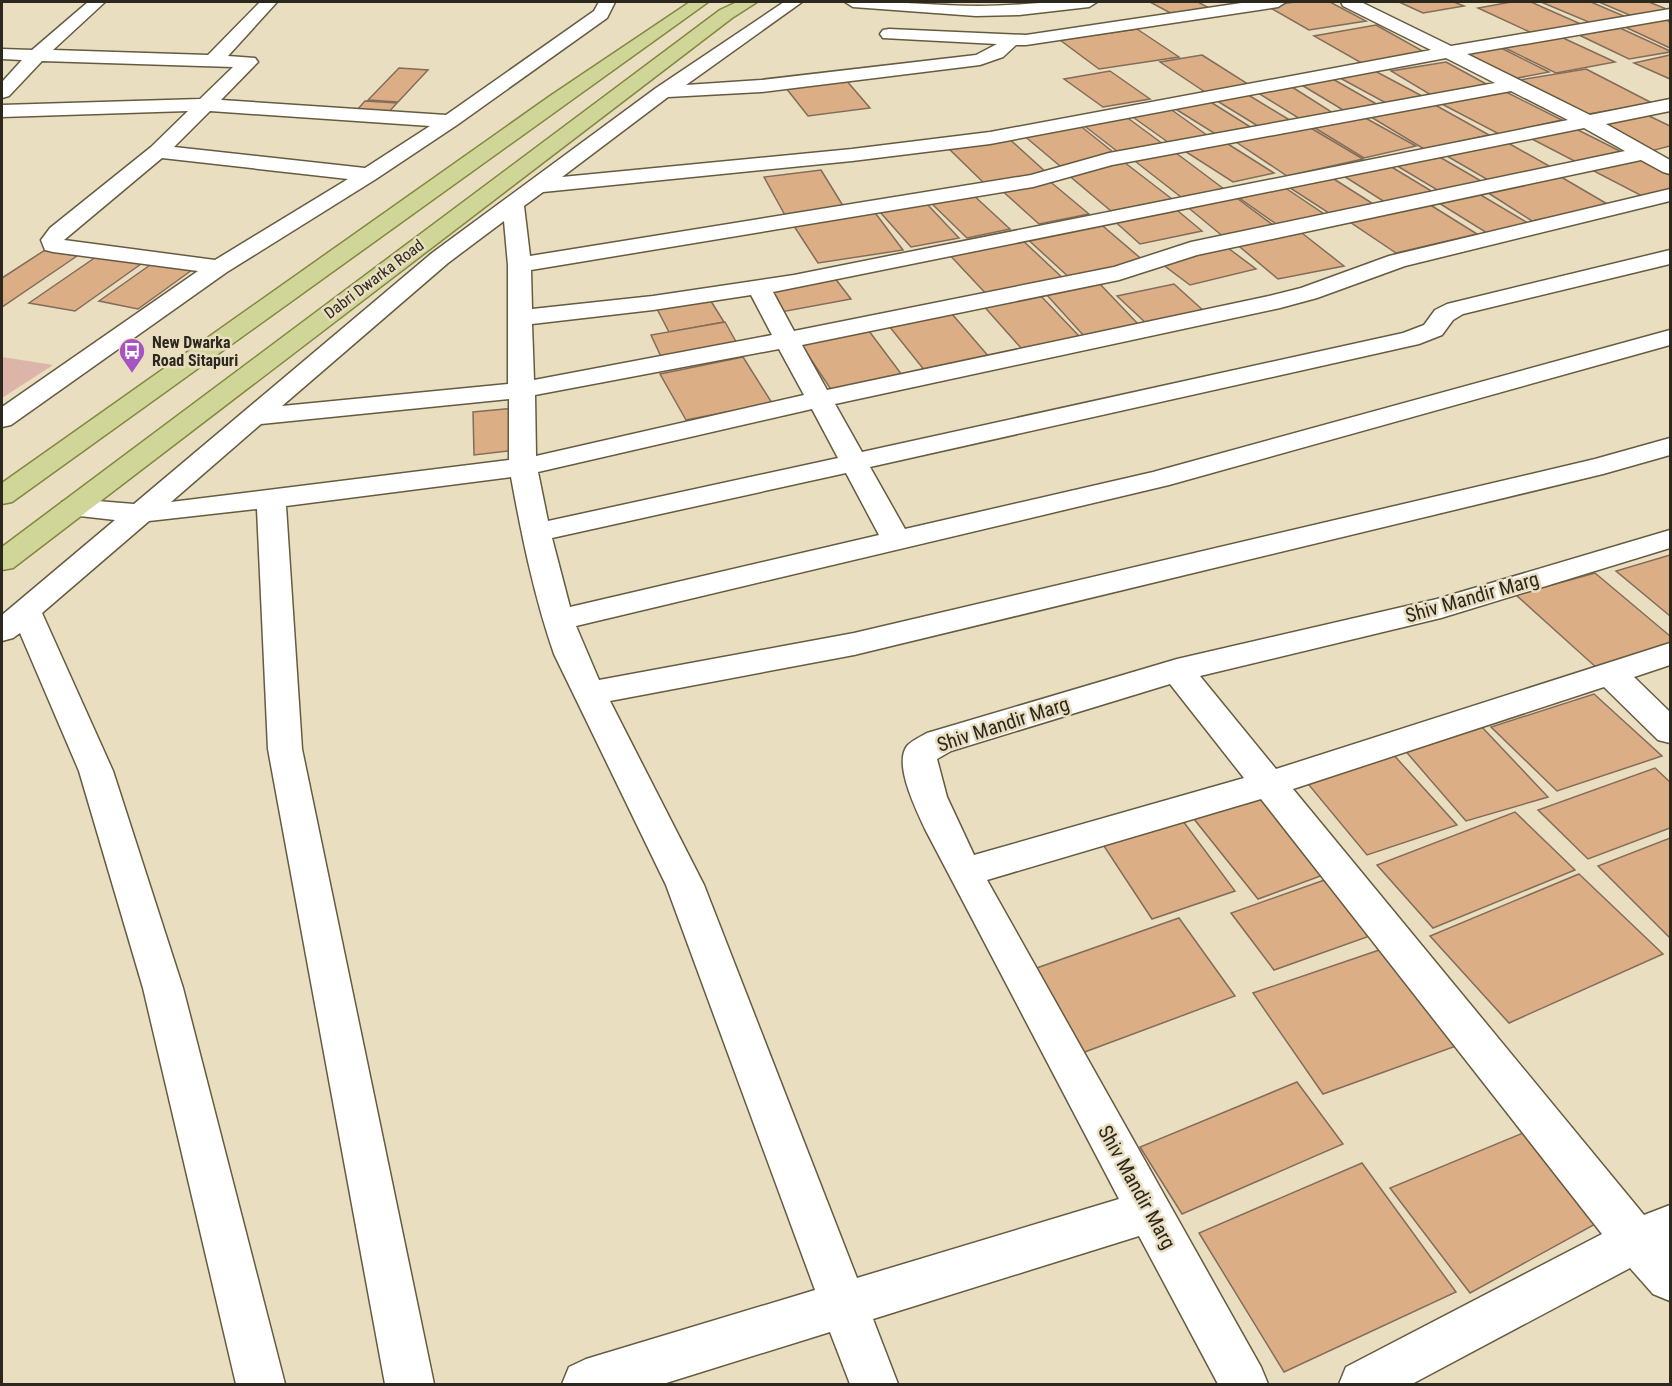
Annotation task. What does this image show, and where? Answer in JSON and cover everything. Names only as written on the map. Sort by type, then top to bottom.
[{"type":"main road","name":"Dabri Dwarka Road","points":[[2,496],[557,100],[700,2]]},
{"type":"main road","name":"Dabri Dwarka Road","points":[[2,561],[717,20],[749,2]]},
{"type":"street","points":[[7,86],[97,2]]},
{"type":"street","points":[[214,60],[269,2]]},
{"type":"street","points":[[2,418],[219,267],[369,175],[450,121],[601,14],[607,2]]},
{"type":"street","points":[[260,1384],[163,988],[96,771],[14,621],[440,258],[663,92],[794,2]]},
{"type":"street","points":[[853,2],[976,10],[1019,10],[1089,2]]},
{"type":"street","points":[[889,34],[1012,40],[1042,39],[1278,2]]},
{"type":"street","points":[[1349,2],[1586,121],[1671,168]]},
{"type":"street","points":[[525,195],[990,138],[1449,52],[1671,14]]},
{"type":"street","points":[[663,92],[735,88],[980,60],[997,53],[1012,40]]},
{"type":"street","points":[[2,54],[34,59],[249,62],[158,151],[52,240],[53,244],[219,267]]},
{"type":"street","points":[[519,265],[1033,181],[1109,159],[1512,85]]},
{"type":"street","points":[[2,111],[205,105],[450,121]]},
{"type":"street","points":[[520,318],[653,303],[758,287],[1671,105]]},
{"type":"street","points":[[158,151],[369,175]]},
{"type":"street","points":[[255,417],[521,390],[789,339],[1119,273],[1191,249],[1641,153]]},
{"type":"street","points":[[525,195],[519,265],[523,467],[536,532],[558,620],[570,654],[685,885],[874,1384]]},
{"type":"street","points":[[72,508],[143,513],[271,501],[523,467],[821,399],[1272,303],[1309,293],[1397,261],[1671,195]]},
{"type":"street","points":[[536,532],[1410,339],[1433,330],[1444,315],[1455,309],[1671,257]]},
{"type":"street","points":[[758,287],[789,339],[897,541]]},
{"type":"street","points":[[558,620],[1159,479],[1671,337]]},
{"type":"street","points":[[590,693],[854,644],[1603,466],[1671,446]]},
{"type":"street","points":[[271,501],[285,750],[410,1384]]},
{"type":"street","name":"Shiv Mandir Marg","points":[[1244,1384],[964,872],[924,784],[919,766],[920,753],[939,742],[1177,670],[1441,608],[1671,539]]},
{"type":"street","points":[[964,872],[1269,784],[1671,654]]},
{"type":"street","points":[[1177,670],[1269,784],[1654,1234],[1671,1278]]},
{"type":"street","points":[[1610,674],[1671,731]]},
{"type":"street","points":[[586,1384],[644,1376],[844,1306],[1151,1211]]},
{"type":"street","points":[[1363,1384],[1654,1234]]},
{"type":"shaded area","points":[[2,357],[53,365],[2,398]]},
{"type":"building","points":[[1150,2],[1198,2],[1213,10],[1176,16]]},
{"type":"building","points":[[1295,2],[1330,2],[1366,21],[1309,30],[1267,6]]},
{"type":"building","points":[[1399,2],[1454,2],[1464,6],[1423,13]]},
{"type":"building","points":[[1511,2],[1531,2],[1583,25],[1534,34],[1478,8]]},
{"type":"building","points":[[1541,2],[1591,2],[1626,17],[1591,23]]},
{"type":"building","points":[[1599,2],[1649,2],[1669,10],[1634,17]]},
{"type":"building","points":[[1664,19],[1670,22],[1670,48],[1623,26]]},
{"type":"building","points":[[1376,25],[1428,54],[1365,65],[1314,36]]},
{"type":"building","points":[[1620,28],[1670,52],[1629,59],[1579,35]]},
{"type":"building","points":[[1137,29],[1179,57],[1099,69],[1060,40]]},
{"type":"building","points":[[1561,37],[1615,62],[1556,73],[1503,47]]},
{"type":"building","points":[[1499,47],[1549,72],[1507,80],[1458,55]]},
{"type":"building","points":[[1202,55],[1248,84],[1205,92],[1160,62]]},
{"type":"building","points":[[1670,55],[1670,79],[1634,63]]},
{"type":"building","points":[[1446,62],[1488,85],[1431,95],[1391,71]]},
{"type":"building","points":[[399,68],[428,70],[398,102],[368,100]]},
{"type":"building","points":[[1586,69],[1652,103],[1577,116],[1514,81]]},
{"type":"building","points":[[1110,71],[1150,99],[1103,107],[1064,79]]},
{"type":"building","points":[[1375,71],[1422,96],[1386,103],[1340,78]]},
{"type":"building","points":[[1331,78],[1380,106],[1348,113],[1300,84]]},
{"type":"building","points":[[846,80],[870,108],[808,116],[786,88]]},
{"type":"building","points":[[1292,87],[1338,116],[1305,122],[1258,93]]},
{"type":"building","points":[[1500,89],[1562,120],[1499,134],[1438,102]]},
{"type":"building","points":[[1245,93],[1293,122],[1261,128],[1214,99]]},
{"type":"building","points":[[365,101],[397,103],[388,113],[356,111]]},
{"type":"building","points":[[1209,101],[1252,128],[1217,135],[1174,108]]},
{"type":"building","points":[[1428,101],[1489,135],[1424,149],[1366,114]]},
{"type":"building","points":[[1169,108],[1211,138],[1172,145],[1130,115]]},
{"type":"building","points":[[1643,113],[1670,126],[1670,146],[1651,151],[1597,123]]},
{"type":"building","points":[[1360,115],[1416,146],[1364,158],[1310,125]]},
{"type":"building","points":[[1125,116],[1167,147],[1122,155],[1082,124]]},
{"type":"building","points":[[1078,124],[1118,156],[1060,166],[1022,134]]},
{"type":"building","points":[[1304,124],[1363,159],[1287,176],[1230,138]]},
{"type":"building","points":[[1574,128],[1626,154],[1582,165],[1530,138]]},
{"type":"building","points":[[1006,136],[1048,174],[986,185],[945,145]]},
{"type":"building","points":[[1220,139],[1274,173],[1233,182],[1180,148]]},
{"type":"building","points":[[1501,139],[1558,171],[1495,184],[1440,152]]},
{"type":"building","points":[[1172,150],[1224,189],[1181,197],[1131,158]]},
{"type":"building","points":[[1431,152],[1488,185],[1444,194],[1389,161]]},
{"type":"building","points":[[1636,158],[1670,175],[1670,189],[1642,196],[1590,169]]},
{"type":"building","points":[[1120,159],[1172,199],[1111,211],[1066,173]]},
{"type":"building","points":[[1385,163],[1438,195],[1391,206],[1339,173]]},
{"type":"building","points":[[821,170],[845,209],[786,217],[764,177]]},
{"type":"building","points":[[1326,174],[1378,207],[1335,217],[1284,184]]},
{"type":"building","points":[[1556,174],[1609,205],[1532,221],[1482,189]]},
{"type":"building","points":[[1047,179],[1089,214],[1039,224],[999,188]]},
{"type":"building","points":[[1281,185],[1327,216],[1279,226],[1235,195]]},
{"type":"building","points":[[1474,191],[1528,223],[1487,233],[1434,200]]},
{"type":"building","points":[[970,192],[1010,229],[967,238],[928,200]]},
{"type":"building","points":[[1234,196],[1277,228],[1225,238],[1185,205]]},
{"type":"building","points":[[1424,201],[1477,234],[1396,253],[1344,218]]},
{"type":"building","points":[[927,204],[959,238],[911,247],[880,212]]},
{"type":"building","points":[[1172,206],[1202,231],[1140,244],[1111,218]]},
{"type":"building","points":[[873,210],[903,250],[818,263],[792,223]]},
{"type":"building","points":[[1097,221],[1145,262],[1072,280],[1023,235]]},
{"type":"building","points":[[1298,230],[1344,266],[1278,279],[1234,242]]},
{"type":"building","points":[[1019,237],[1067,282],[990,298],[946,251]]},
{"type":"building","points":[[1224,245],[1256,269],[1190,285],[1158,261]]},
{"type":"building","points":[[45,250],[77,256],[2,307],[2,278]]},
{"type":"building","points":[[96,257],[141,264],[75,311],[29,303]]},
{"type":"building","points":[[153,263],[192,270],[138,309],[99,301]]},
{"type":"building","points":[[834,277],[851,299],[781,312],[765,290]]},
{"type":"building","points":[[1099,283],[1139,325],[1084,336],[1045,293]]},
{"type":"building","points":[[1174,284],[1205,312],[1148,325],[1117,296]]},
{"type":"building","points":[[1038,293],[1080,337],[1021,348],[981,303]]},
{"type":"building","points":[[709,298],[724,322],[669,332],[656,307]]},
{"type":"building","points":[[952,314],[990,358],[925,371],[889,326]]},
{"type":"building","points":[[725,322],[739,347],[663,361],[651,335]]},
{"type":"building","points":[[866,327],[905,379],[834,394],[798,340]]},
{"type":"building","points":[[743,357],[772,403],[686,420],[660,374]]},
{"type":"building","points":[[514,408],[516,450],[474,455],[473,412]]},
{"type":"building","points":[[1670,555],[1670,616],[1616,571]]},
{"type":"building","points":[[1595,573],[1670,636],[1670,647],[1598,669],[1516,595]]},
{"type":"building","points":[[1594,694],[1662,756],[1557,791],[1491,727]]},
{"type":"building","points":[[1480,725],[1548,797],[1466,821],[1402,747]]},
{"type":"building","points":[[1391,752],[1457,825],[1367,855],[1304,779]]},
{"type":"building","points":[[1655,768],[1670,782],[1670,828],[1588,859],[1538,810]]},
{"type":"building","points":[[1266,793],[1334,871],[1258,899],[1194,819]]},
{"type":"building","points":[[1515,812],[1575,870],[1433,928],[1377,865]]},
{"type":"building","points":[[1177,813],[1235,891],[1152,919],[1098,837]]},
{"type":"building","points":[[1670,838],[1670,938],[1598,866]]},
{"type":"building","points":[[1579,874],[1663,954],[1509,1023],[1430,936]]},
{"type":"building","points":[[1336,876],[1381,932],[1274,970],[1231,913]]},
{"type":"building","points":[[1179,918],[1235,996],[1082,1053],[1031,970]]},
{"type":"building","points":[[1394,945],[1470,1041],[1323,1094],[1253,993]]},
{"type":"building","points":[[1297,1082],[1343,1144],[1182,1214],[1140,1147]]},
{"type":"building","points":[[1535,1128],[1608,1217],[1470,1293],[1390,1188]]},
{"type":"building","points":[[1362,1163],[1456,1292],[1284,1372],[1199,1233]]},
{"type":"place","name":"New Dwarka Road Sitapuri","points":[[132,374]]}]
